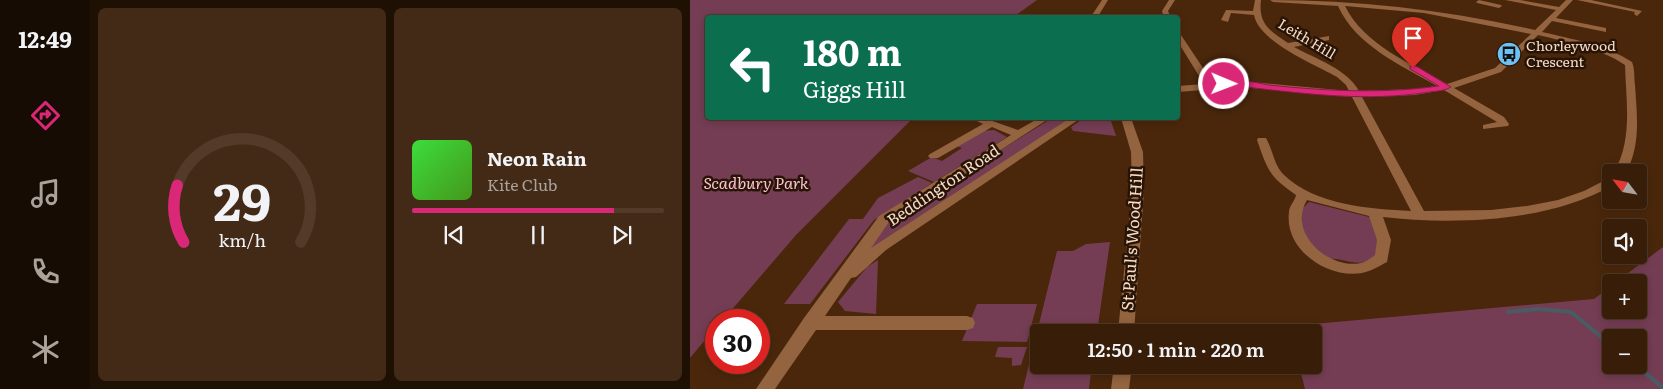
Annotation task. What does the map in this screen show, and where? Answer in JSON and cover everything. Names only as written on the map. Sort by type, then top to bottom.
[{"type":"street","points":[[1095,15],[1106,0]]},
{"type":"street","points":[[1167,15],[1166,11],[1172,0]]},
{"type":"street","points":[[1225,20],[1228,11],[1256,13],[1258,0]]},
{"type":"street","points":[[1273,0],[1430,12],[1600,48],[1628,62],[1630,148],[1625,164]]},
{"type":"street","points":[[1468,0],[1498,6]]},
{"type":"street","points":[[1479,2],[1488,0]]},
{"type":"street","points":[[1508,0],[1561,9]]},
{"type":"street","points":[[1180,89],[1240,84],[1304,91],[1357,94],[1415,92],[1447,87],[1498,70],[1570,0]]},
{"type":"street","points":[[1580,0],[1630,9],[1638,11],[1637,14]]},
{"type":"street","points":[[1341,4],[1346,18],[1370,41],[1500,119],[1504,124],[1487,127]]},
{"type":"street","name":"Leith Hill","points":[[1256,13],[1266,30],[1287,46],[1337,72],[1350,83],[1419,214]]},
{"type":"street","points":[[1551,19],[1593,26],[1603,30]]},
{"type":"street","points":[[1287,46],[1326,38]]},
{"type":"street","points":[[1180,40],[1209,85]]},
{"type":"street","points":[[981,120],[1019,134]]},
{"type":"street","name":"Beddington Road","points":[[765,389],[884,219],[1042,120]]},
{"type":"street","name":"Beddington Road","points":[[834,288],[881,247],[1073,120]]},
{"type":"street","name":"St Paul's Wood Hill","points":[[1127,120],[1137,152],[1138,191],[1127,324]]},
{"type":"street","points":[[934,156],[990,124]]},
{"type":"street","points":[[1262,140],[1272,167],[1280,178],[1300,191],[1303,196],[1338,206],[1374,212],[1419,214],[1502,212],[1548,207],[1582,197],[1602,186]]},
{"type":"street","points":[[1303,196],[1295,213],[1298,238],[1311,254],[1325,262],[1341,266],[1362,268],[1382,258],[1384,240],[1374,212]]},
{"type":"street","points":[[810,323],[967,323]]},
{"type":"street","points":[[1120,389],[1122,374]]},
{"type":"green space","name":"Scadbury Park","points":[[690,0],[1037,0],[1016,15],[705,15],[705,120],[911,120],[796,235],[732,309],[705,309],[705,340],[690,358]]},
{"type":"green space","points":[[1049,120],[1068,120],[859,260],[888,220]]},
{"type":"green space","points":[[1081,120],[1111,120],[1116,136],[1073,131],[1071,127]]},
{"type":"green space","points":[[994,130],[1007,137],[934,182],[908,171],[932,157],[942,161],[962,148],[956,146],[982,131]]},
{"type":"green space","points":[[918,177],[932,183],[874,220],[810,304],[784,304],[849,219],[863,219],[878,198]]},
{"type":"green space","points":[[1309,202],[1369,217],[1377,229],[1378,255],[1370,260],[1358,263],[1325,259],[1302,237],[1302,209]]},
{"type":"green space","points":[[1110,242],[1098,324],[1039,324],[1057,251],[1073,251],[1086,244]]},
{"type":"green space","points":[[1663,247],[1663,389],[1305,389],[1301,374],[1322,374],[1322,324],[1313,324],[1594,299],[1602,293],[1602,319],[1647,319],[1647,274],[1627,274],[1640,264],[1647,264],[1647,259]]},
{"type":"green space","points":[[878,260],[876,314],[845,311],[838,302],[867,267]]},
{"type":"green space","points":[[977,304],[1037,304],[1032,324],[1030,324],[1027,342],[962,341]]},
{"type":"green space","points":[[998,347],[1027,347],[1021,365],[1012,366],[1012,358],[995,357]]},
{"type":"green space","points":[[1030,361],[1030,374],[1091,374],[1089,389],[1023,389]]},
{"type":"waterway","points":[[1508,312],[1539,309],[1571,312],[1602,338]]},
{"type":"waterway","points":[[1647,374],[1663,388]]},
{"type":"place","name":"Chorleywood Crescent","points":[[1509,54]]},
{"type":"route","points":[[1224,84],[1357,94],[1415,92],[1447,87],[1413,68]]}]
